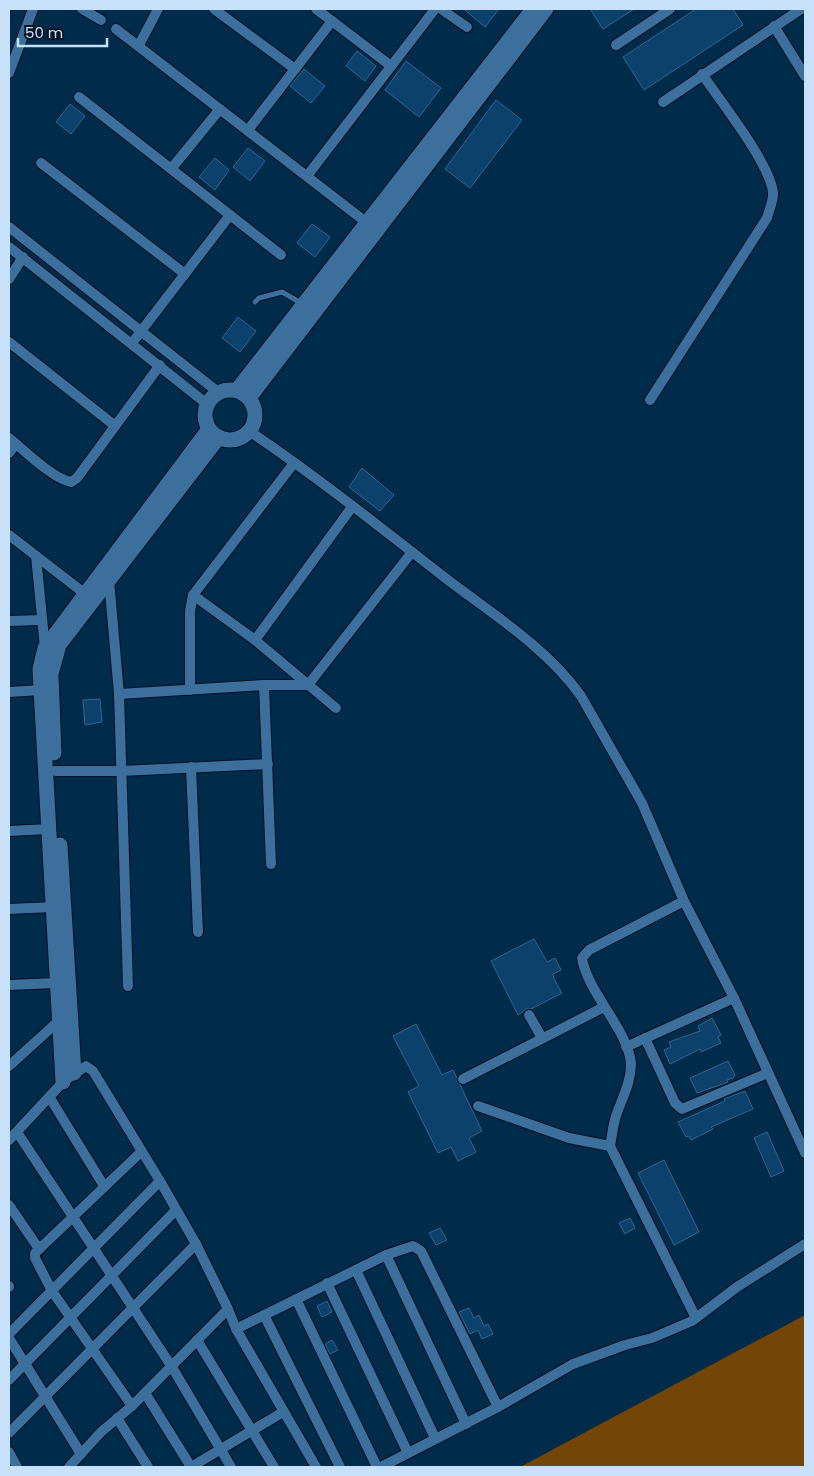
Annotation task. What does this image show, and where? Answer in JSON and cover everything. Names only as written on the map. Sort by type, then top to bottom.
[{"type":"street","points":[[9,73],[33,9]]},
{"type":"street","points":[[82,9],[101,20]]},
{"type":"street","points":[[139,45],[158,9]]},
{"type":"street","points":[[214,9],[295,69]]},
{"type":"street","points":[[316,9],[391,66]]},
{"type":"street","points":[[307,176],[435,9]]},
{"type":"street","points":[[441,9],[467,27]]},
{"type":"street","points":[[243,394],[487,77],[533,9]]},
{"type":"street","points":[[487,77],[546,9]]},
{"type":"street","points":[[616,45],[670,9]]},
{"type":"street","points":[[663,102],[801,9]]},
{"type":"street","points":[[248,130],[332,21]]},
{"type":"street","points":[[774,26],[805,76]]},
{"type":"street","points":[[116,29],[372,226]]},
{"type":"street","points":[[650,400],[767,218],[774,195],[770,178],[760,160],[702,74]]},
{"type":"street","points":[[79,97],[282,255]]},
{"type":"street","points":[[171,169],[220,109]]},
{"type":"street","points":[[41,163],[185,274]]},
{"type":"street","points":[[132,343],[230,215]]},
{"type":"street","points":[[243,394],[304,304],[372,226]]},
{"type":"street","points":[[9,227],[218,392],[243,394]]},
{"type":"street","points":[[9,246],[207,404]]},
{"type":"street","points":[[9,279],[23,257]]},
{"type":"street","points":[[9,342],[114,425]]},
{"type":"street","points":[[9,453],[12,441],[65,481],[71,482],[77,478],[114,425],[160,366]]},
{"type":"street","points":[[218,392],[207,404],[205,417],[214,433],[238,438],[249,431],[255,412],[243,394]]},
{"type":"street","points":[[249,431],[412,552],[556,665],[569,680],[581,696],[642,803],[684,901],[734,998],[805,1152]]},
{"type":"street","points":[[51,651],[109,580],[214,433]]},
{"type":"street","points":[[65,1017],[56,983],[40,669],[84,593],[214,433]]},
{"type":"street","points":[[190,690],[190,612],[193,595],[294,463]]},
{"type":"street","points":[[255,640],[352,507]]},
{"type":"street","points":[[9,535],[84,593]]},
{"type":"street","points":[[308,685],[412,552]]},
{"type":"street","points":[[36,556],[41,620],[51,651],[69,1077]]},
{"type":"street","points":[[109,580],[119,694],[128,986]]},
{"type":"street","points":[[193,595],[255,640],[336,708]]},
{"type":"street","points":[[9,621],[41,620]]},
{"type":"street","points":[[119,694],[264,685],[308,685]]},
{"type":"street","points":[[264,685],[271,864]]},
{"type":"street","points":[[9,692],[41,690]]},
{"type":"street","points":[[55,771],[121,771],[268,764]]},
{"type":"street","points":[[191,767],[198,932]]},
{"type":"street","points":[[9,831],[49,829]]},
{"type":"street","points":[[684,901],[585,954],[582,958],[583,964],[604,1007],[626,1046],[631,1062],[630,1079],[616,1117],[610,1146],[696,1318]]},
{"type":"street","points":[[9,909],[53,907]]},
{"type":"street","points":[[9,986],[56,983]]},
{"type":"street","points":[[626,1046],[734,998]]},
{"type":"street","points":[[463,1079],[604,1007]]},
{"type":"street","points":[[529,1015],[542,1038]]},
{"type":"street","points":[[9,1066],[65,1017]]},
{"type":"street","points":[[645,1038],[675,1103],[682,1109],[768,1073]]},
{"type":"street","points":[[9,1140],[69,1077],[86,1066],[92,1071],[160,1181],[196,1244],[236,1329],[316,1467]]},
{"type":"street","points":[[50,1098],[104,1186]]},
{"type":"street","points":[[478,1106],[569,1138],[610,1146]]},
{"type":"street","points":[[17,1132],[172,1367],[231,1467]]},
{"type":"street","points":[[132,1406],[52,1291],[36,1258],[39,1249],[141,1152]]},
{"type":"street","points":[[9,1334],[160,1181]]},
{"type":"street","points":[[9,1206],[39,1249]]},
{"type":"street","points":[[9,1380],[176,1210]]},
{"type":"street","points":[[9,1433],[196,1244]]},
{"type":"street","points":[[382,1467],[498,1407],[573,1364],[625,1345],[675,1330],[696,1318],[737,1287],[805,1244]]},
{"type":"street","points":[[236,1329],[408,1246],[418,1248],[498,1407]]},
{"type":"street","points":[[386,1256],[466,1424]]},
{"type":"street","points":[[356,1270],[435,1438]]},
{"type":"street","points":[[327,1284],[408,1453]]},
{"type":"street","points":[[296,1300],[377,1467]]},
{"type":"street","points":[[69,1467],[116,1418],[132,1406],[172,1367],[228,1309]]},
{"type":"street","points":[[264,1315],[340,1467]]},
{"type":"street","points":[[9,1338],[81,1454]]},
{"type":"street","points":[[197,1340],[274,1467]]},
{"type":"street","points":[[145,1393],[191,1467],[283,1412]]},
{"type":"street","points":[[116,1418],[148,1467]]},
{"type":"street","points":[[9,1452],[17,1467]]},
{"type":"lane","points":[[255,302],[259,298],[282,292],[304,304]]},
{"type":"shaded area","points":[[805,1315],[805,1467],[520,1467]]},
{"type":"building","points":[[464,9],[499,9],[485,27]]},
{"type":"building","points":[[590,9],[634,9],[603,29]]},
{"type":"building","points":[[696,9],[733,9],[743,25],[644,90],[623,57]]},
{"type":"building","points":[[357,51],[376,66],[365,81],[346,66]]},
{"type":"building","points":[[406,61],[441,88],[419,117],[385,90]]},
{"type":"building","points":[[304,69],[325,86],[311,103],[290,86]]},
{"type":"building","points":[[496,100],[522,120],[470,188],[445,169]]},
{"type":"building","points":[[70,104],[85,116],[71,134],[56,122]]},
{"type":"building","points":[[248,148],[265,161],[250,181],[233,167]]},
{"type":"building","points":[[215,158],[229,170],[215,190],[199,177]]},
{"type":"building","points":[[312,224],[330,237],[315,257],[297,243]]},
{"type":"building","points":[[238,317],[256,331],[240,352],[222,338]]},
{"type":"building","points":[[362,468],[394,495],[380,511],[349,487]]},
{"type":"building","points":[[100,699],[102,722],[85,725],[83,700]]},
{"type":"building","points":[[534,939],[547,962],[555,958],[561,970],[553,974],[554,979],[562,993],[531,1009],[526,1009],[518,1015],[491,961]]},
{"type":"building","points":[[712,1018],[721,1035],[718,1037],[721,1043],[701,1052],[700,1049],[670,1064],[664,1050],[671,1047],[669,1042],[700,1031],[698,1026]]},
{"type":"building","points":[[416,1024],[442,1075],[453,1070],[482,1131],[469,1138],[476,1152],[458,1161],[451,1147],[438,1153],[408,1092],[419,1086],[393,1036]]},
{"type":"building","points":[[728,1061],[735,1075],[733,1078],[727,1080],[728,1082],[697,1093],[690,1078]]},
{"type":"building","points":[[745,1091],[753,1109],[711,1127],[713,1129],[691,1140],[689,1136],[686,1137],[678,1122],[725,1101],[724,1099]]},
{"type":"building","points":[[767,1132],[784,1171],[771,1177],[754,1138]]},
{"type":"building","points":[[664,1160],[699,1232],[674,1245],[638,1173]]},
{"type":"building","points":[[630,1218],[635,1228],[625,1234],[619,1223]]},
{"type":"building","points":[[440,1228],[447,1240],[436,1245],[429,1233]]},
{"type":"building","points":[[327,1301],[332,1312],[322,1317],[317,1306]]},
{"type":"building","points":[[469,1308],[474,1318],[479,1315],[484,1326],[488,1324],[493,1334],[482,1339],[478,1330],[470,1334],[459,1312]]},
{"type":"building","points":[[332,1340],[338,1350],[330,1354],[325,1344]]}]
